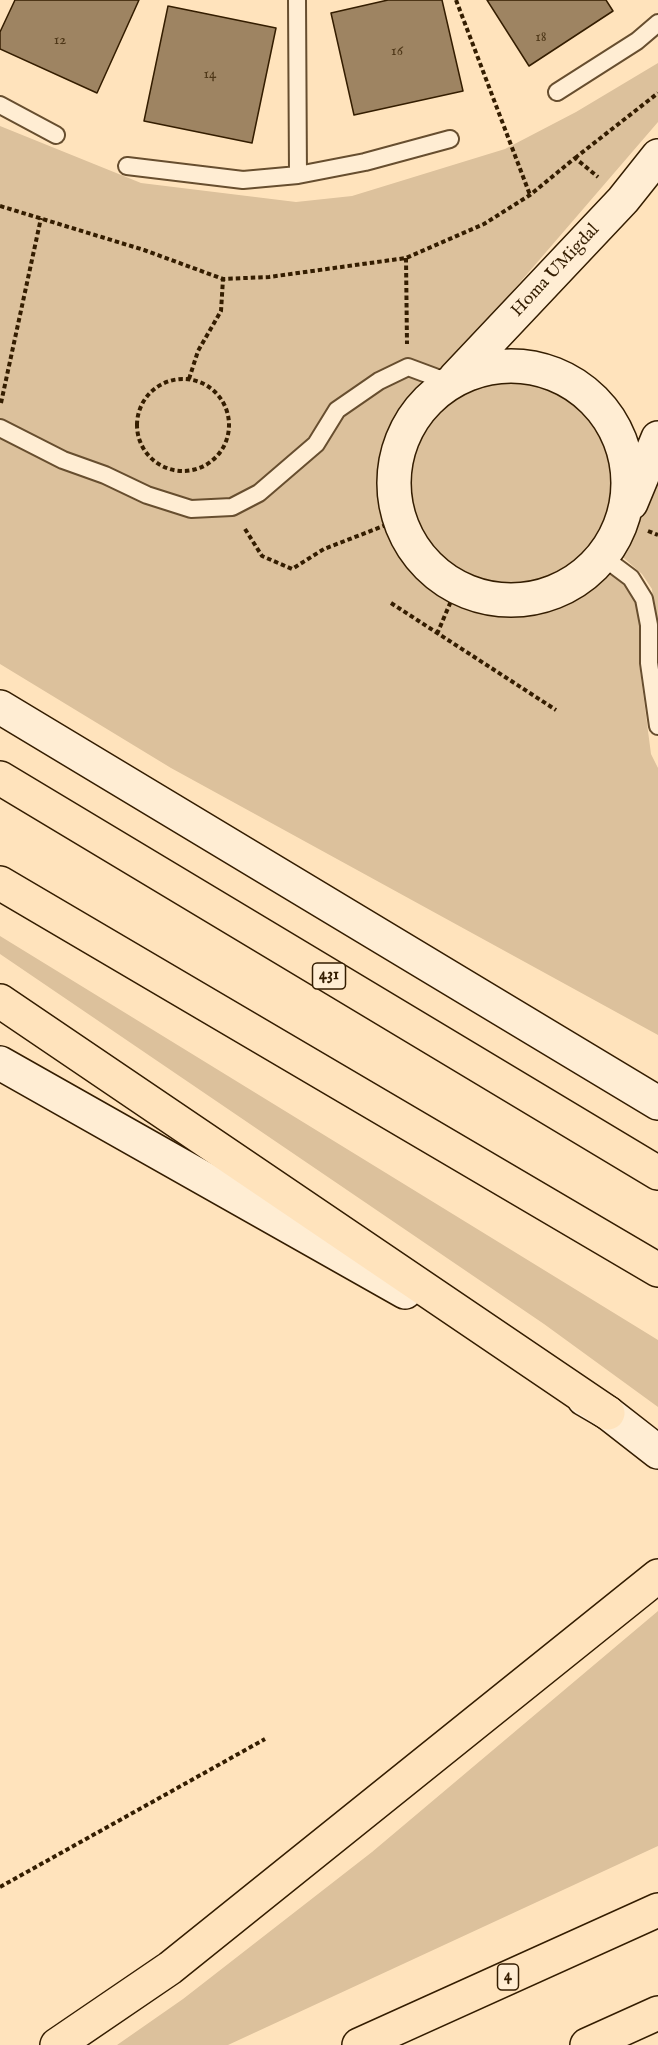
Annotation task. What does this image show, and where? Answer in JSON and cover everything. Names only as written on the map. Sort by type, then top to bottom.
[{"type":"highway","name":"431","points":[[0,778],[658,1173]]},
{"type":"highway","points":[[0,883],[658,1270]]},
{"type":"highway","points":[[0,1001],[608,1413]]},
{"type":"highway","points":[[57,2045],[170,1968],[658,1576]]},
{"type":"highway","name":"4","points":[[359,2045],[658,1910]]},
{"type":"highway","points":[[587,2045],[658,2013]]},
{"type":"main road","name":"Homa UMigdal","points":[[658,156],[623,200],[451,383],[421,408],[401,442],[394,481],[399,520],[412,547],[432,570],[457,587],[495,599],[535,598],[573,583],[603,557],[615,540],[658,438]]},
{"type":"main road","name":"Homa UMigdal","points":[[451,383],[489,368],[530,367],[568,380],[600,406],[621,441],[629,481],[623,521]]},
{"type":"main road","points":[[0,707],[658,1103]]},
{"type":"main road","points":[[0,1063],[375,1274],[608,1413],[658,1452]]},
{"type":"lane","points":[[297,0],[298,175]]},
{"type":"lane","points":[[556,92],[637,41],[658,23]]},
{"type":"lane","points":[[0,105],[56,135]]},
{"type":"lane","points":[[127,166],[243,180],[298,175],[365,162],[450,139]]},
{"type":"lane","points":[[0,428],[63,460],[147,495],[191,509],[232,507],[259,492],[316,444],[337,410],[379,381],[408,367],[451,383]]},
{"type":"lane","points":[[603,557],[631,579],[644,599],[649,625],[649,663],[658,726]]},
{"type":"path","points":[[456,0],[530,195]]},
{"type":"path","points":[[0,206],[144,250],[224,279],[269,277],[406,258],[484,224],[530,195],[658,93]]},
{"type":"path","points":[[575,158],[623,200]]},
{"type":"path","points":[[0,410],[41,218]]},
{"type":"path","points":[[406,258],[408,367]]},
{"type":"path","points":[[189,379],[198,351],[221,312],[224,279]]},
{"type":"path","points":[[189,379],[216,392],[229,418],[229,434],[224,448],[215,459],[203,467],[187,472],[172,471],[157,464],[145,454],[138,440],[135,424],[139,409],[147,395],[159,385],[172,380],[189,379]]},
{"type":"path","points":[[232,507],[262,556],[292,569],[324,549],[399,520]]},
{"type":"path","points":[[437,634],[457,587]]},
{"type":"path","points":[[391,603],[556,710]]},
{"type":"path","points":[[0,1887],[265,1739]]},
{"type":"shaded area","points":[[658,63],[658,122],[460,352],[407,400],[394,425],[387,450],[385,484],[389,515],[401,546],[413,567],[429,583],[469,603],[495,609],[526,609],[549,605],[572,596],[604,568],[632,591],[640,621],[639,662],[651,754],[658,768],[658,1035],[171,768],[0,664],[0,126],[141,183],[296,202],[352,196],[505,149],[576,112]]},
{"type":"shaded area","points":[[511,371],[533,373],[564,384],[582,396],[598,412],[610,430],[618,450],[623,483],[621,505],[610,536],[598,554],[582,570],[564,582],[544,590],[511,595],[489,593],[458,582],[440,570],[424,554],[412,536],[404,516],[399,483],[401,461],[412,430],[424,412],[440,396],[458,384],[478,376]]},
{"type":"shaded area","points":[[658,469],[658,654],[652,589],[642,574],[618,553]]},
{"type":"shaded area","points":[[0,936],[658,1340],[658,1407],[544,1324],[0,954]]},
{"type":"shaded area","points":[[658,1611],[658,1846],[228,2045],[117,2045],[183,1999],[372,1852]]},
{"type":"building","points":[[15,0],[139,0],[97,93],[0,49],[0,32]]},
{"type":"building","points":[[388,0],[442,0],[463,91],[354,115],[331,13]]},
{"type":"building","points":[[487,0],[606,0],[613,11],[529,66]]},
{"type":"building","points":[[168,6],[276,28],[252,143],[144,121]]}]
